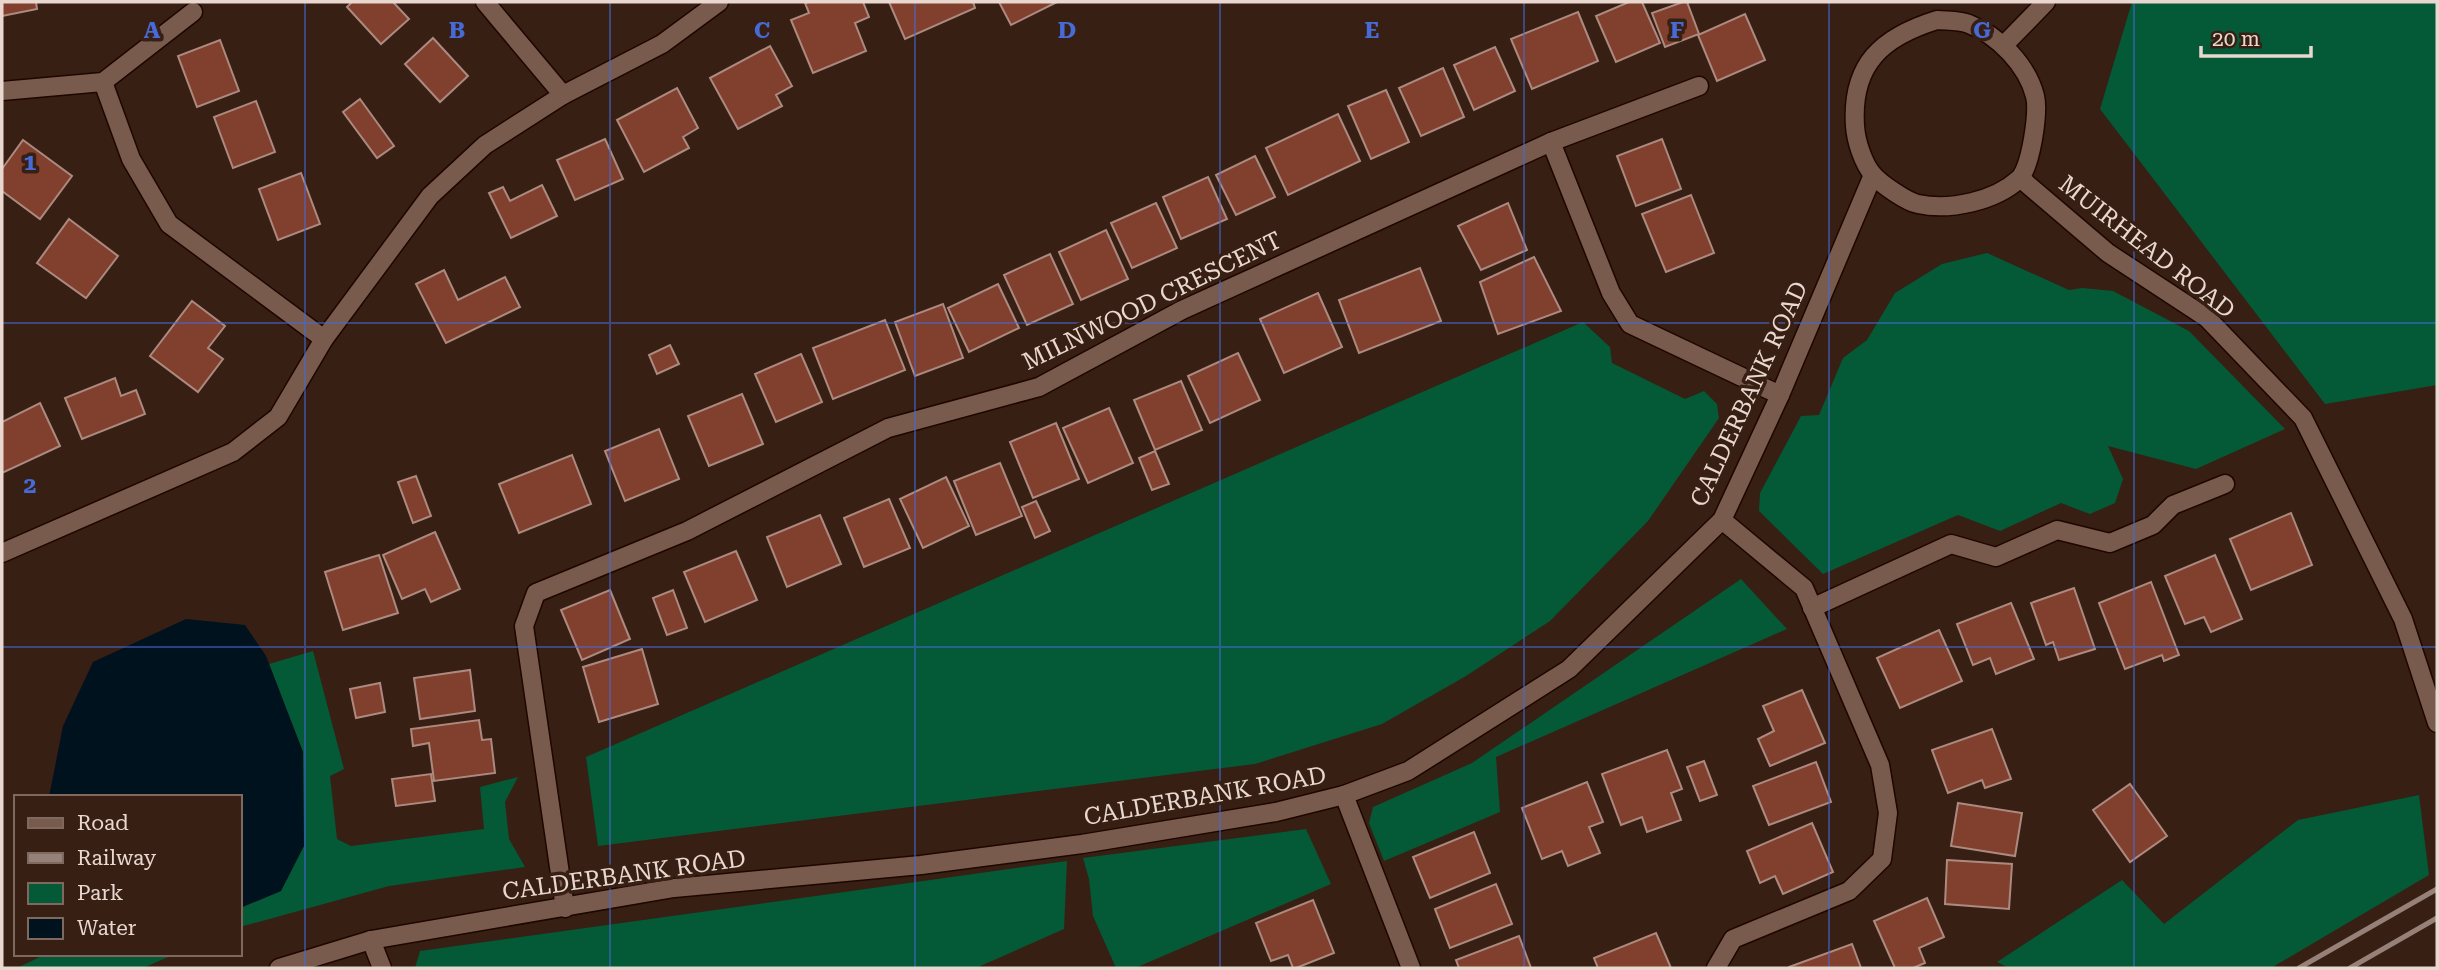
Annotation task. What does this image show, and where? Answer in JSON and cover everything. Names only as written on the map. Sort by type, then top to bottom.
[{"type":"street","points":[[485,2],[563,95]]},
{"type":"street","points":[[2,553],[233,452],[278,417],[324,339],[430,196],[485,145],[563,95],[662,44],[719,2]]},
{"type":"street","points":[[2004,45],[2046,2]]},
{"type":"street","points":[[2,91],[103,82],[193,12]]},
{"type":"street","points":[[1937,20],[1968,23],[2004,45],[2020,64],[2036,98],[2031,152],[2020,178],[1985,199],[1944,206],[1916,204],[1873,175],[1856,139],[1854,103],[1861,74],[1881,47],[1910,29],[1937,20]]},
{"type":"street","points":[[103,82],[131,159],[170,224],[324,339]]},
{"type":"street","name":"MILNWOOD CRESCENT","points":[[565,908],[524,626],[536,593],[687,531],[888,428],[1039,387],[1182,310],[1551,142],[1699,86]]},
{"type":"street","points":[[1551,142],[1611,293],[1630,324],[1780,395]]},
{"type":"street","name":"CALDERBANK ROAD","points":[[279,968],[371,940],[674,888],[921,865],[1082,844],[1276,812],[1344,795],[1408,771],[1569,669],[1722,520],[1780,395],[1873,175]]},
{"type":"street","name":"MUIRHEAD ROAD","points":[[2020,178],[2108,253],[2207,318],[2303,418],[2403,619],[2437,723]]},
{"type":"street","points":[[1812,608],[1951,544],[1996,556],[2057,530],[2110,543],[2153,525],[2173,505],[2225,484]]},
{"type":"street","points":[[1716,968],[1732,939],[1849,891],[1882,859],[1888,813],[1880,765],[1804,588],[1722,520]]},
{"type":"street","points":[[1344,795],[1411,968]]},
{"type":"street","points":[[371,940],[382,968]]},
{"type":"green space","points":[[2132,2],[2437,2],[2437,385],[2325,404],[2100,109]]},
{"type":"green space","points":[[1987,253],[2069,290],[2082,288],[2113,291],[2189,331],[2285,429],[2196,469],[2108,446],[2123,479],[2115,503],[2090,514],[2061,503],[2000,531],[1958,515],[1823,574],[1759,511],[1760,493],[1801,416],[1819,415],[1843,358],[1867,340],[1895,293],[1942,264]]},
{"type":"green space","points":[[1583,322],[1610,347],[1612,363],[1685,399],[1704,391],[1717,404],[1719,418],[1648,521],[1550,621],[1466,676],[1382,724],[1255,764],[598,846],[586,757]]},
{"type":"green space","points":[[1741,579],[1787,629],[1496,757],[1500,812],[1384,861],[1369,823],[1373,807],[1472,763]]},
{"type":"green space","points":[[313,651],[344,769],[330,776],[337,839],[351,846],[484,829],[480,787],[518,777],[505,802],[509,839],[525,867],[389,886],[242,926],[242,907],[281,891],[303,752],[269,664]]},
{"type":"green space","points":[[2419,795],[2429,875],[2271,968],[2009,968],[1997,962],[2122,880],[2164,924],[2298,820]]},
{"type":"green space","points":[[1306,829],[1331,884],[1135,968],[1116,968],[1093,916],[1089,879],[1083,858]]},
{"type":"green space","points":[[1067,861],[1064,929],[976,968],[415,968],[420,951]]},
{"type":"green space","points":[[42,956],[170,956],[143,968],[17,968]]},
{"type":"water","points":[[186,619],[245,625],[266,656],[303,752],[304,846],[281,891],[242,907],[242,795],[49,795],[63,726],[93,662]]},
{"type":"building","points":[[2,2],[36,2],[37,9],[2,16]]},
{"type":"building","points":[[352,2],[393,2],[409,19],[381,44],[347,7]]},
{"type":"building","points":[[863,2],[869,17],[855,23],[866,51],[813,73],[791,20],[809,13],[805,3]]},
{"type":"building","points":[[889,2],[973,2],[975,8],[905,39]]},
{"type":"building","points":[[999,2],[1057,2],[1011,25]]},
{"type":"building","points":[[1629,2],[1642,2],[1660,43],[1616,62],[1596,16]]},
{"type":"building","points":[[1687,2],[1699,34],[1665,47],[1652,13]]},
{"type":"building","points":[[1578,12],[1598,61],[1532,89],[1511,39]]},
{"type":"building","points":[[1745,14],[1765,60],[1717,81],[1698,35]]},
{"type":"building","points":[[433,38],[468,76],[440,102],[405,64]]},
{"type":"building","points":[[220,40],[239,91],[197,107],[178,56]]},
{"type":"building","points":[[770,46],[792,86],[776,95],[782,106],[738,129],[710,78]]},
{"type":"building","points":[[1495,47],[1515,91],[1474,110],[1454,65]]},
{"type":"building","points":[[1443,68],[1464,117],[1421,136],[1399,88]]},
{"type":"building","points":[[677,88],[698,128],[683,137],[689,148],[644,172],[617,120]]},
{"type":"building","points":[[1386,90],[1409,142],[1371,159],[1348,106]]},
{"type":"building","points":[[360,99],[394,146],[377,158],[343,112]]},
{"type":"building","points":[[256,101],[275,152],[233,168],[214,117]]},
{"type":"building","points":[[1338,114],[1360,161],[1288,195],[1266,148]]},
{"type":"building","points":[[605,139],[623,179],[575,200],[557,160]]},
{"type":"building","points":[[1662,139],[1681,189],[1636,206],[1617,156]]},
{"type":"building","points":[[23,140],[72,176],[40,219],[2,191],[2,169]]},
{"type":"building","points":[[1255,156],[1275,197],[1236,215],[1216,175]]},
{"type":"building","points":[[301,173],[320,224],[278,240],[259,189]]},
{"type":"building","points":[[1208,177],[1227,219],[1181,239],[1163,197]]},
{"type":"building","points":[[542,185],[557,216],[511,238],[489,193],[503,187],[510,201]]},
{"type":"building","points":[[1691,195],[1714,253],[1666,272],[1642,214]]},
{"type":"building","points":[[1156,203],[1177,248],[1132,268],[1111,223]]},
{"type":"building","points":[[1508,203],[1527,250],[1481,270],[1458,226]]},
{"type":"building","points":[[69,219],[118,256],[86,298],[37,263]]},
{"type":"building","points":[[1106,230],[1128,279],[1081,300],[1059,252]]},
{"type":"building","points":[[1050,254],[1073,304],[1027,325],[1004,275]]},
{"type":"building","points":[[1534,257],[1561,311],[1498,334],[1480,282]]},
{"type":"building","points":[[1420,268],[1441,321],[1359,353],[1339,300]]},
{"type":"building","points":[[444,270],[458,300],[505,277],[520,307],[446,343],[416,284]]},
{"type":"building","points":[[998,284],[1019,328],[969,352],[948,308]]},
{"type":"building","points":[[1318,293],[1342,347],[1284,373],[1260,319]]},
{"type":"building","points":[[192,301],[225,326],[208,348],[223,359],[198,392],[150,356]]},
{"type":"building","points":[[943,304],[963,358],[915,376],[895,322]]},
{"type":"building","points":[[885,320],[905,370],[833,399],[813,348]]},
{"type":"building","points":[[670,345],[679,364],[657,374],[649,355]]},
{"type":"building","points":[[1238,353],[1260,400],[1210,423],[1188,376]]},
{"type":"building","points":[[801,354],[822,402],[776,422],[755,374]]},
{"type":"building","points":[[115,378],[121,396],[136,390],[145,414],[82,439],[65,398]]},
{"type":"building","points":[[1181,381],[1202,430],[1155,450],[1134,400]]},
{"type":"building","points":[[742,394],[763,444],[709,466],[688,416]]},
{"type":"building","points":[[40,403],[60,446],[2,473],[2,422]]},
{"type":"building","points":[[1109,408],[1133,463],[1088,483],[1063,428]]},
{"type":"building","points":[[1056,423],[1079,479],[1033,498],[1010,442]]},
{"type":"building","points":[[659,429],[679,479],[625,501],[605,451]]},
{"type":"building","points":[[1155,451],[1169,484],[1152,490],[1139,458]]},
{"type":"building","points":[[572,455],[591,504],[519,533],[499,484]]},
{"type":"building","points":[[1000,463],[1022,516],[976,535],[954,481]]},
{"type":"building","points":[[416,476],[431,516],[413,523],[398,482]]},
{"type":"building","points":[[946,477],[969,526],[923,548],[900,499]]},
{"type":"building","points":[[889,499],[910,548],[864,567],[844,518]]},
{"type":"building","points":[[1036,501],[1050,531],[1035,538],[1022,507]]},
{"type":"building","points":[[2291,513],[2312,565],[2251,590],[2230,539]]},
{"type":"building","points":[[820,515],[841,564],[787,587],[767,537]]},
{"type":"building","points":[[435,532],[460,589],[431,602],[425,589],[402,599],[383,555]]},
{"type":"building","points":[[736,551],[757,600],[705,622],[684,572]]},
{"type":"building","points":[[379,555],[398,613],[343,630],[325,572]]},
{"type":"building","points":[[2215,555],[2242,619],[2211,632],[2204,617],[2185,624],[2165,576]]},
{"type":"building","points":[[2151,582],[2179,655],[2164,661],[2162,655],[2125,669],[2099,603]]},
{"type":"building","points":[[2074,588],[2095,649],[2059,660],[2053,642],[2046,645],[2031,603]]},
{"type":"building","points":[[610,590],[630,639],[582,660],[561,610]]},
{"type":"building","points":[[673,590],[687,628],[667,635],[653,598]]},
{"type":"building","points":[[2011,603],[2034,659],[1996,674],[1990,658],[1973,665],[1957,624]]},
{"type":"building","points":[[1939,630],[1962,681],[1900,708],[1877,658]]},
{"type":"building","points":[[642,649],[658,704],[599,722],[583,667]]},
{"type":"building","points":[[470,670],[475,711],[420,719],[414,678]]},
{"type":"building","points":[[380,683],[385,712],[356,718],[350,689]]},
{"type":"building","points":[[1802,690],[1825,743],[1770,766],[1758,739],[1774,731],[1763,706]]},
{"type":"building","points":[[479,720],[482,740],[491,739],[495,773],[434,781],[429,743],[413,746],[411,729]]},
{"type":"building","points":[[1992,729],[2011,779],[1985,788],[1982,780],[1948,793],[1932,750]]},
{"type":"building","points":[[1667,750],[1682,789],[1671,793],[1681,820],[1647,832],[1642,817],[1621,825],[1602,774]]},
{"type":"building","points":[[1704,761],[1717,795],[1700,801],[1687,767]]},
{"type":"building","points":[[1816,762],[1831,802],[1769,825],[1753,786]]},
{"type":"building","points":[[431,774],[435,801],[396,806],[392,779]]},
{"type":"building","points":[[1587,782],[1603,822],[1589,827],[1600,853],[1568,866],[1562,851],[1542,859],[1522,808]]},
{"type":"building","points":[[2130,784],[2167,836],[2130,862],[2093,810]]},
{"type":"building","points":[[1958,803],[2022,813],[2015,856],[1951,846]]},
{"type":"building","points":[[1812,823],[1833,872],[1783,894],[1775,876],[1760,883],[1747,851]]},
{"type":"building","points":[[1474,832],[1490,873],[1430,898],[1413,857]]},
{"type":"building","points":[[1947,860],[2012,864],[2009,909],[1945,904]]},
{"type":"building","points":[[1496,884],[1512,924],[1450,948],[1435,909]]},
{"type":"building","points":[[1927,898],[1944,937],[1919,948],[1925,963],[1913,968],[1895,968],[1874,921]]},
{"type":"building","points":[[1313,900],[1334,953],[1296,968],[1293,968],[1288,955],[1271,961],[1256,923]]},
{"type":"building","points":[[1656,933],[1671,968],[1598,968],[1594,958]]},
{"type":"building","points":[[1519,936],[1531,968],[1459,968],[1456,960]]},
{"type":"building","points":[[1852,944],[1861,968],[1789,968],[1789,967]]},
{"type":"railway","points":[[2299,968],[2437,889]]},
{"type":"railway","points":[[2350,968],[2437,918]]}]
